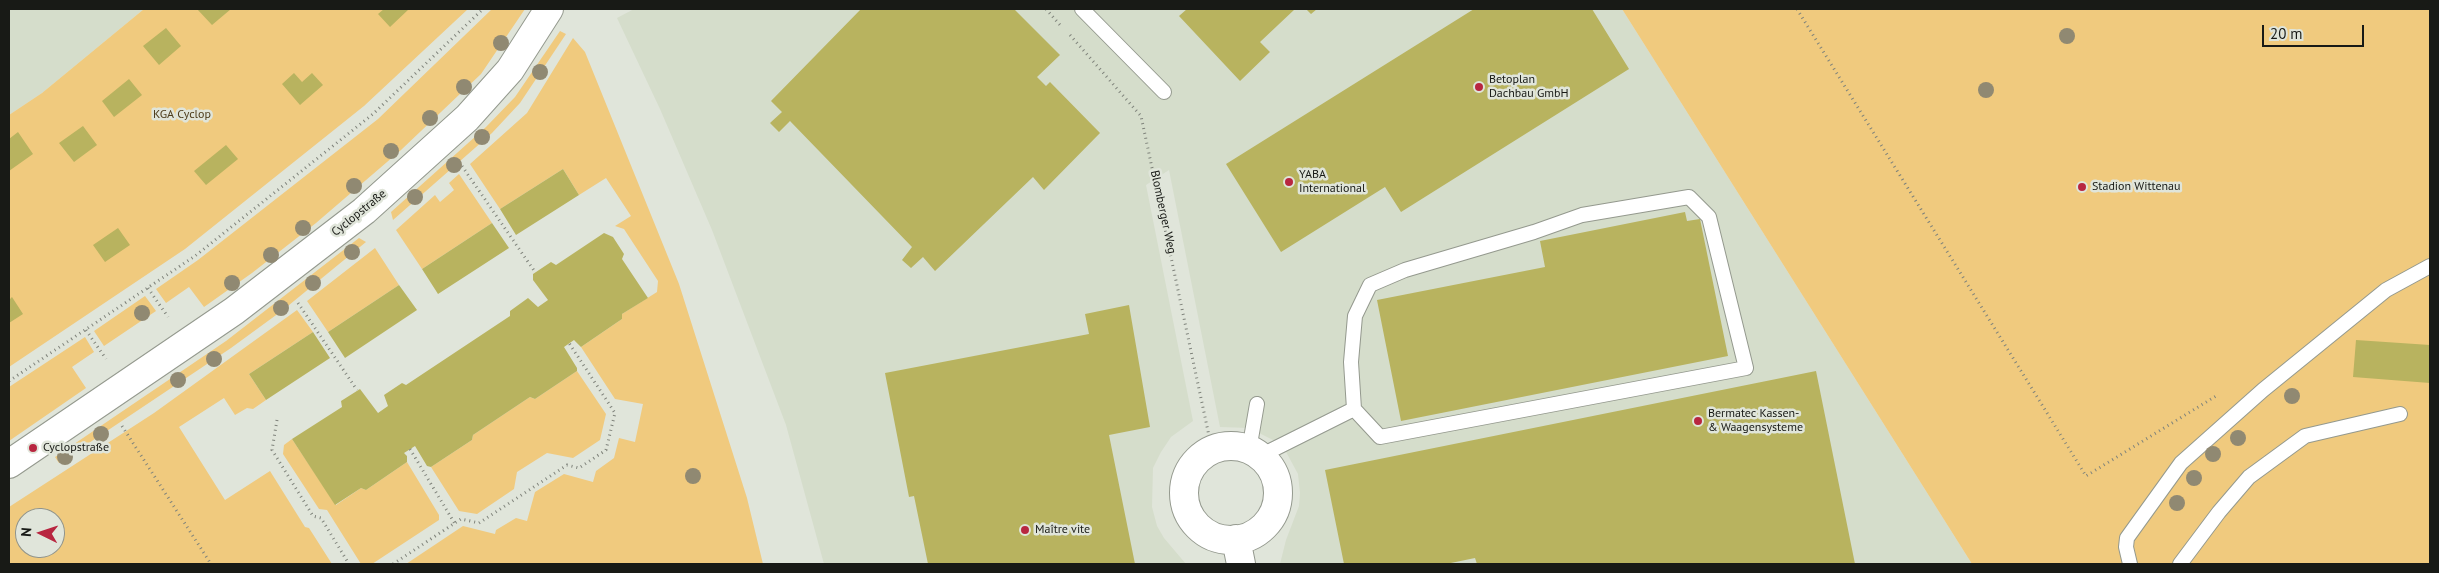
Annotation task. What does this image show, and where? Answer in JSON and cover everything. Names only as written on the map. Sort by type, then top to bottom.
[{"type":"street","name":"Cyclopstraße","points":[[9,464],[214,325],[364,211],[467,118],[510,70],[549,9]]},
{"type":"street","points":[[1237,446],[1254,453],[1271,468],[1276,482],[1277,498],[1272,514],[1264,526],[1251,535],[1238,552],[1221,539],[1207,534],[1196,524],[1188,512],[1184,498],[1185,483],[1190,469],[1200,458],[1212,450],[1237,446]]},
{"type":"lane","points":[[1082,9],[1164,92]]},
{"type":"lane","points":[[1690,197],[1709,217],[1746,368],[1380,437],[1354,409],[1351,362],[1355,316],[1370,285],[1405,270],[1534,232],[1582,215],[1690,197]]},
{"type":"lane","points":[[2130,564],[2126,547],[2127,538],[2181,463],[2263,390],[2386,290],[2430,266]]},
{"type":"lane","points":[[1257,404],[1254,453],[1354,409]]},
{"type":"lane","points":[[2180,564],[2219,512],[2249,477],[2305,436],[2400,414]]},
{"type":"path","points":[[9,382],[195,256],[372,114],[483,9]]},
{"type":"path","name":"Blomberger Weg","points":[[1046,9],[1141,116],[1212,450]]},
{"type":"path","points":[[1798,9],[2086,476],[2220,394]]},
{"type":"path","points":[[462,165],[535,272]]},
{"type":"path","points":[[148,288],[168,317]]},
{"type":"path","points":[[298,302],[357,390]]},
{"type":"path","points":[[86,330],[106,359]]},
{"type":"path","points":[[393,564],[462,520],[479,523],[567,465],[580,468],[606,450],[615,414],[569,343]]},
{"type":"path","points":[[277,420],[272,450],[313,516],[321,518],[349,564]]},
{"type":"path","points":[[122,426],[211,564]]},
{"type":"path","points":[[410,449],[455,524]]},
{"type":"shaded area","points":[[9,9],[144,9],[42,93],[9,115]]},
{"type":"shaded area","points":[[634,9],[1622,9],[1972,564],[1280,564],[1286,540],[1299,506],[1298,474],[1285,450],[1275,441],[1249,428],[1220,427],[1169,170],[1146,185],[1193,421],[1171,437],[1153,468],[1152,507],[1157,526],[1164,538],[1186,564],[824,564],[786,425],[712,230],[660,109],[617,18]]},
{"type":"green space","name":"KGA Cyclop","points":[[144,9],[468,9],[364,106],[185,249],[9,367],[9,115],[42,93]]},
{"type":"green space","points":[[492,9],[525,9],[481,74],[401,150],[316,223],[252,273],[204,307],[189,287],[166,303],[156,289],[198,260],[378,119]]},
{"type":"green space","name":"Stadion Wittenau","points":[[1622,9],[2430,9],[2430,564],[1972,564]]},
{"type":"green space","points":[[560,31],[566,34],[520,103],[492,133],[393,220],[391,212],[486,127],[515,97]]},
{"type":"green space","points":[[573,38],[585,52],[679,284],[747,498],[763,564],[406,564],[463,526],[495,534],[496,530],[516,518],[527,521],[535,492],[564,474],[593,482],[596,471],[614,458],[619,438],[635,442],[643,404],[615,399],[581,347],[622,319],[622,314],[657,292],[658,281],[624,229],[615,226],[631,216],[606,178],[579,195],[563,169],[500,209],[470,164],[527,113]]},
{"type":"green space","points":[[459,174],[492,223],[422,269],[396,230],[435,195],[440,202],[454,190],[449,183]]},
{"type":"green space","points":[[359,238],[366,242],[283,310],[231,348],[59,463],[55,457],[226,341]]},
{"type":"green space","points":[[375,248],[399,285],[328,332],[307,301]]},
{"type":"green space","points":[[145,296],[156,311],[104,346],[94,331]]},
{"type":"green space","points":[[297,310],[313,332],[249,374],[266,400],[253,409],[247,408],[235,415],[224,398],[179,427],[225,500],[270,471],[305,527],[309,528],[332,564],[9,564],[9,507],[154,413]]},
{"type":"green space","points":[[85,337],[94,352],[72,367],[86,388],[9,441],[9,387]]},
{"type":"green space","points":[[577,371],[606,414],[600,440],[573,458],[547,453],[517,472],[514,489],[477,514],[459,511],[431,467],[472,440],[473,435],[530,397],[535,399]]},
{"type":"green space","points":[[292,439],[336,505],[361,488],[366,490],[407,462],[439,515],[439,520],[372,564],[361,564],[327,510],[319,509],[283,454],[284,445]]},
{"type":"building","points":[[197,9],[231,9],[212,25]]},
{"type":"building","points":[[384,9],[409,9],[390,27],[378,14]]},
{"type":"building","points":[[861,9],[1014,9],[1060,55],[1037,77],[1046,86],[1050,82],[1100,133],[1044,190],[1033,177],[935,271],[923,257],[911,268],[902,260],[912,247],[790,121],[779,132],[770,123],[782,112],[771,101]]},
{"type":"building","points":[[1187,9],[1295,9],[1260,42],[1270,52],[1240,81],[1179,16]]},
{"type":"building","points":[[1306,9],[1317,9],[1311,14]]},
{"type":"building","points":[[1474,9],[1592,9],[1629,69],[1401,212],[1385,187],[1281,252],[1226,164]]},
{"type":"building","points":[[166,28],[181,46],[159,65],[143,46]]},
{"type":"building","points":[[294,73],[302,82],[312,73],[323,85],[300,105],[282,84]]},
{"type":"building","points":[[129,79],[142,95],[114,117],[102,101]]},
{"type":"building","points":[[83,126],[97,145],[74,162],[59,143]]},
{"type":"building","points":[[18,132],[33,154],[9,171],[9,139]]},
{"type":"building","points":[[226,145],[238,159],[206,185],[194,171]]},
{"type":"building","points":[[563,169],[579,195],[516,235],[500,209]]},
{"type":"building","points":[[1685,212],[1687,221],[1700,219],[1728,356],[1401,421],[1377,300],[1545,267],[1540,241]]},
{"type":"building","points":[[492,223],[509,248],[438,294],[422,269]]},
{"type":"building","points":[[118,228],[130,245],[105,262],[93,245]]},
{"type":"building","points":[[604,233],[613,237],[624,254],[622,259],[648,298],[622,314],[622,319],[581,347],[574,340],[564,347],[577,371],[535,399],[530,397],[473,435],[472,440],[431,467],[427,466],[415,446],[404,453],[407,456],[407,462],[366,490],[361,488],[335,505],[292,439],[342,407],[341,401],[360,389],[378,413],[388,406],[384,395],[402,383],[406,385],[510,316],[510,311],[528,298],[538,307],[548,300],[533,280],[533,274],[551,262],[556,265]]},
{"type":"building","points":[[399,285],[417,310],[345,358],[328,332]]},
{"type":"building","points":[[12,297],[23,314],[9,323],[9,300]]},
{"type":"building","points":[[1129,305],[1150,427],[1109,435],[1135,564],[928,564],[914,496],[909,497],[885,373],[1089,334],[1085,314]]},
{"type":"building","points":[[313,332],[330,358],[266,400],[249,374]]},
{"type":"building","points":[[2356,340],[2430,345],[2430,383],[2353,377]]},
{"type":"building","name":"Bermatec Kassen- & Waagensysteme","points":[[1816,371],[1855,564],[1477,564],[1475,558],[1446,564],[1344,564],[1325,470]]},
{"type":"place","name":"Betoplan Dachbau GmbH","points":[[1479,87]]},
{"type":"place","name":"YABA International","points":[[1289,182]]},
{"type":"place","name":"Stadion Wittenau","points":[[2082,187]]},
{"type":"place","name":"Bermatec Kassen- & Waagensysteme","points":[[1698,421]]},
{"type":"place","name":"Cyclopstraße","points":[[33,448]]},
{"type":"place","name":"Maître vite","points":[[1025,530]]}]
